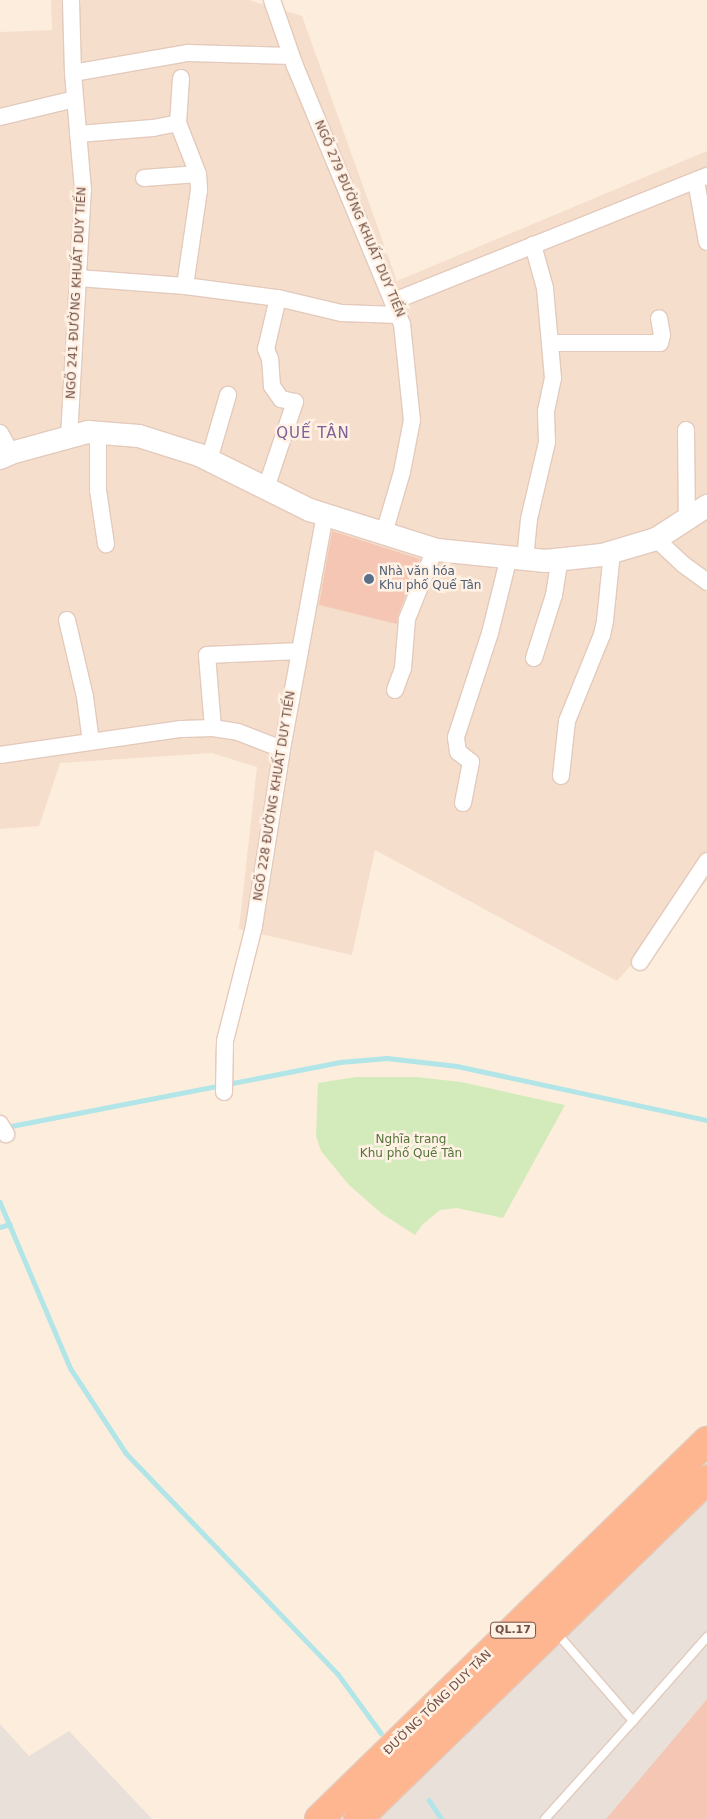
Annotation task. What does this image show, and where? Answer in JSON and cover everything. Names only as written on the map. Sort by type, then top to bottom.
[{"type":"highway","name":"ĐƯỜNG TỐNG DUY TÂN","points":[[319,1819],[707,1441]]},
{"type":"highway","name":"QL.17","points":[[358,1819],[707,1480]]},
{"type":"main road","points":[[6,456],[88,432],[139,436],[210,460],[310,510],[435,549],[545,561],[612,552],[656,539],[707,506]]},
{"type":"street","name":"NGÕ 241 ĐƯỜNG KHUẤT DUY TIẾN","points":[[69,437],[83,190],[73,73],[71,0]]},
{"type":"street","name":"NGÕ 279 ĐƯỜNG KHUẤT DUY TIẾN","points":[[272,0],[291,56],[396,308],[406,345],[412,420],[402,472],[384,533]]},
{"type":"street","points":[[73,73],[188,53],[291,56]]},
{"type":"street","points":[[181,78],[178,124],[198,174],[199,190],[185,286]]},
{"type":"street","points":[[0,117],[75,99]]},
{"type":"street","points":[[78,134],[178,124]]},
{"type":"street","points":[[144,178],[198,174]]},
{"type":"street","points":[[78,278],[185,286],[278,298],[341,313],[396,308],[533,245],[701,178],[707,242]]},
{"type":"street","points":[[463,803],[471,762],[458,752],[456,737],[517,558],[547,442],[546,410],[553,378],[545,288],[533,245]]},
{"type":"street","points":[[266,488],[295,402],[281,399],[272,386],[270,359],[266,349],[278,298]]},
{"type":"street","points":[[550,343],[660,343],[662,335],[659,318]]},
{"type":"street","points":[[210,460],[228,395]]},
{"type":"street","points":[[686,430],[687,519]]},
{"type":"street","points":[[0,433],[6,456]]},
{"type":"street","points":[[98,433],[98,490],[106,544]]},
{"type":"street","name":"NGÕ 228 ĐƯỜNG KHUẤT DUY TIẾN","points":[[224,1085],[225,1041],[254,926],[282,749],[325,514]]},
{"type":"street","points":[[656,539],[706,585]]},
{"type":"street","points":[[396,690],[403,668],[407,619],[435,549]]},
{"type":"street","points":[[561,776],[567,721],[606,621],[612,552]]},
{"type":"street","points":[[534,658],[554,595],[560,559]]},
{"type":"street","points":[[67,620],[85,697],[91,742]]},
{"type":"street","points":[[213,728],[207,655],[300,651]]},
{"type":"street","points":[[0,755],[180,729],[213,728],[238,732],[282,749]]},
{"type":"street","points":[[640,962],[707,861]]},
{"type":"lane","points":[[553,1629],[633,1721]]},
{"type":"lane","points":[[545,1819],[707,1637]]},
{"type":"shaded area","points":[[51,0],[249,0],[302,16],[397,281],[707,151],[707,880],[617,981],[375,850],[352,955],[239,929],[257,767],[212,753],[60,763],[39,826],[0,829],[0,32],[52,30]]},
{"type":"shaded area","points":[[707,1495],[707,1819],[372,1819]]},
{"type":"shaded area","points":[[0,1724],[29,1756],[69,1731],[152,1819],[0,1819]]},
{"type":"green space","name":"Nghĩa trang Khu phố Quế Tân","points":[[356,1077],[416,1077],[461,1082],[565,1105],[503,1218],[457,1208],[440,1210],[422,1225],[415,1235],[381,1213],[349,1185],[321,1151],[316,1136],[318,1083]]},
{"type":"building","name":"Nhà văn hóa Khu phố Quế Tân","points":[[332,531],[420,559],[398,615],[397,624],[319,605]]},
{"type":"building","points":[[707,1699],[707,1819],[606,1819],[656,1760]]},
{"type":"waterway","points":[[6,1127],[340,1062],[387,1058],[457,1066],[707,1120]]},
{"type":"waterway","points":[[0,1202],[71,1369],[126,1453],[338,1674],[381,1733]]},
{"type":"waterway","points":[[0,1227],[10,1224]]},
{"type":"waterway","points":[[429,1800],[442,1819]]},
{"type":"place","name":"Nhà văn hóa Khu phố Quế Tân","points":[[369,579]]},
{"type":"district","name":"QUẾ TÂN","points":[[313,434]]}]
